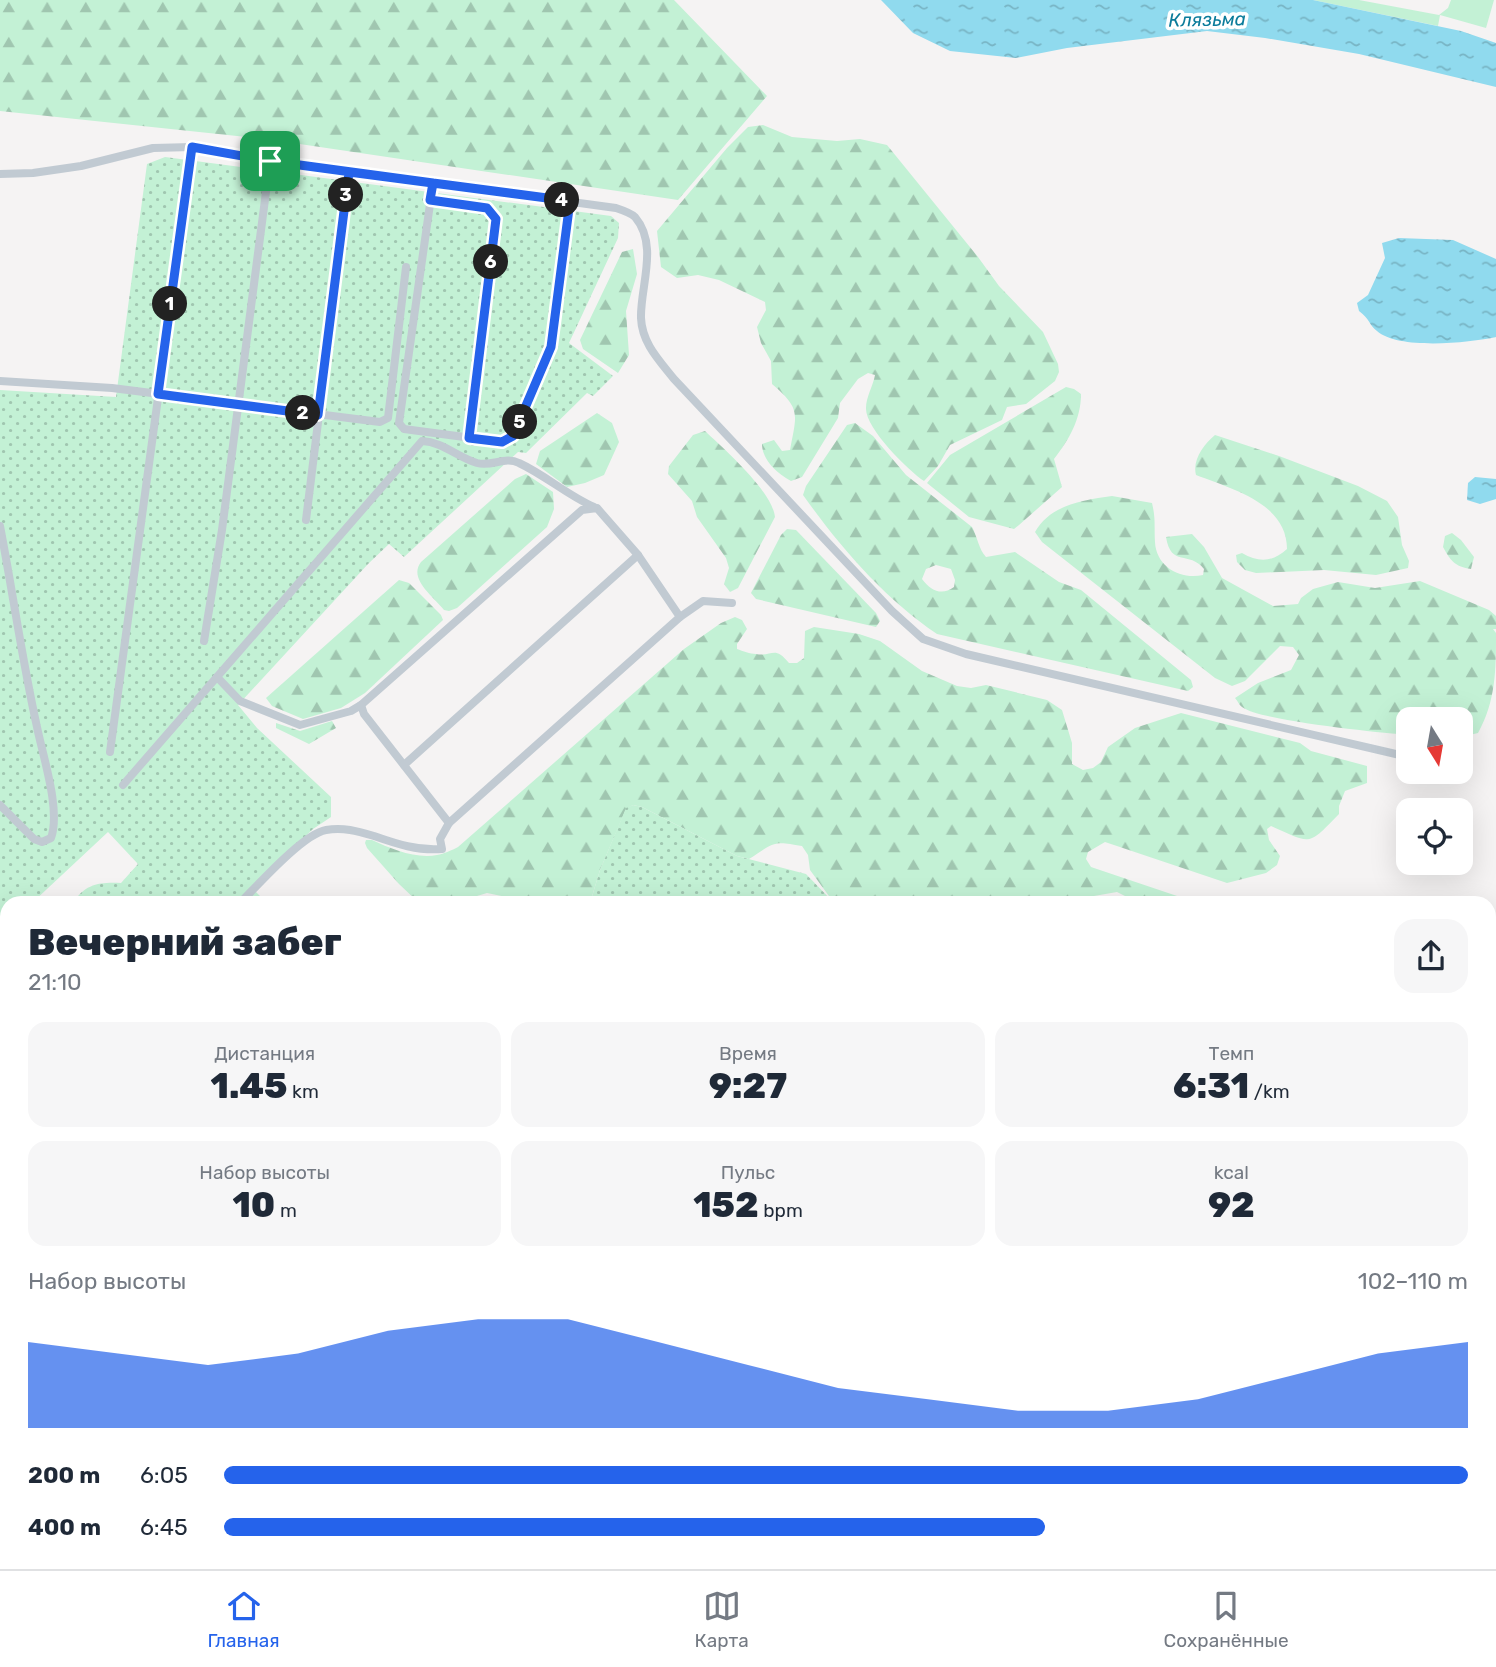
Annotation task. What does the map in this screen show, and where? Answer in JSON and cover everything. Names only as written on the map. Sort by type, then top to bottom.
[{"type":"street","points":[[110,752],[192,147]]},
{"type":"street","points":[[0,174],[33,173],[80,166],[153,148],[192,147],[270,161],[616,208],[635,216],[645,236],[646,273],[641,319],[648,347],[674,379],[855,572],[923,639],[966,654],[1396,754]]},
{"type":"street","points":[[204,641],[222,530],[270,161]]},
{"type":"street","points":[[306,520],[349,172]]},
{"type":"street","points":[[433,183],[399,424],[404,429],[469,438],[502,442],[513,436],[548,358],[555,328],[570,201]]},
{"type":"street","points":[[430,200],[487,208],[496,219],[469,438]]},
{"type":"street","points":[[0,381],[111,388],[380,422],[388,418],[406,267]]},
{"type":"street","points":[[123,785],[422,441],[434,442],[474,462],[489,466],[508,460],[519,463],[573,498],[597,508],[638,555],[680,617]]},
{"type":"street","points":[[217,677],[240,701],[300,725],[351,711],[583,510],[597,508]]},
{"type":"street","points":[[0,526],[37,729],[46,762],[55,827],[51,838],[42,842],[34,839],[0,805]]},
{"type":"street","points":[[404,765],[638,555]]},
{"type":"street","points":[[247,896],[307,838],[323,830],[348,828],[405,846],[427,850],[442,849],[440,839],[449,823],[680,617],[703,600],[732,603]]},
{"type":"street","points":[[361,705],[365,714],[449,823]]},
{"type":"green space","points":[[0,0],[674,0],[767,96],[678,200],[266,139],[0,111]]},
{"type":"green space","points":[[1313,0],[1359,0],[1439,15],[1448,8],[1451,0],[1494,0],[1486,28],[1440,15],[1438,26]]},
{"type":"green space","points":[[763,125],[792,137],[837,141],[860,139],[887,145],[999,286],[1043,332],[1058,364],[1059,372],[1055,381],[1026,404],[1007,407],[1002,420],[950,445],[938,466],[924,481],[898,458],[872,426],[866,408],[875,375],[868,373],[858,379],[840,403],[838,418],[802,477],[791,481],[781,475],[768,461],[762,444],[774,440],[782,451],[790,450],[795,412],[788,400],[772,384],[771,361],[761,343],[757,327],[766,310],[765,302],[719,280],[698,275],[677,278],[661,267],[657,231],[748,127]]},
{"type":"green space","points":[[165,157],[611,216],[619,223],[618,238],[569,343],[613,376],[593,396],[587,393],[526,453],[518,452],[404,557],[389,544],[238,705],[257,728],[331,797],[331,817],[313,829],[252,888],[260,896],[79,896],[93,886],[121,883],[138,864],[108,832],[39,896],[0,896],[0,390],[116,397],[147,164]]},
{"type":"green space","points":[[633,249],[637,274],[626,311],[629,355],[618,373],[583,349],[580,340],[622,252]]},
{"type":"green space","points":[[1066,387],[1081,394],[1073,429],[1054,459],[1062,487],[1014,529],[969,517],[927,483],[950,455]]},
{"type":"green space","points":[[597,413],[612,423],[619,442],[604,475],[567,487],[536,464],[540,451]]},
{"type":"green space","points":[[855,423],[873,436],[906,475],[972,527],[986,557],[1015,552],[1059,582],[1081,590],[1191,680],[1193,687],[1188,691],[937,634],[918,620],[864,570],[832,534],[803,495],[806,486],[847,425]],"holes":[[[936,565],[951,569],[955,580],[954,587],[950,590],[941,592],[933,589],[922,579],[926,569]]]},
{"type":"green space","points":[[705,431],[757,483],[766,495],[775,517],[738,588],[730,592],[724,584],[729,568],[726,558],[697,517],[692,501],[668,474],[669,466],[693,435]]},
{"type":"green space","points":[[1215,435],[1358,486],[1387,501],[1398,517],[1402,545],[1409,561],[1408,568],[1376,575],[1324,570],[1256,573],[1245,570],[1237,562],[1236,555],[1242,553],[1260,560],[1276,557],[1287,549],[1285,533],[1268,509],[1255,500],[1196,475],[1200,453]]},
{"type":"green space","points":[[526,474],[553,492],[554,509],[547,527],[457,608],[444,610],[420,581],[418,568],[421,562],[515,479]]},
{"type":"green space","points":[[1112,496],[1152,503],[1156,551],[1165,565],[1178,573],[1203,575],[1204,569],[1198,563],[1176,556],[1168,546],[1166,537],[1192,534],[1204,547],[1222,578],[1273,606],[1298,604],[1301,598],[1313,589],[1338,582],[1375,588],[1420,581],[1489,610],[1496,616],[1496,629],[1493,629],[1496,633],[1495,672],[1492,697],[1478,733],[1474,734],[1474,707],[1396,707],[1396,734],[1295,721],[1242,707],[1235,698],[1258,683],[1291,670],[1299,655],[1293,647],[1280,646],[1245,681],[1232,686],[1215,678],[1042,542],[1035,532],[1041,523],[1058,510],[1079,502]]},
{"type":"green space","points":[[787,529],[796,530],[876,613],[880,621],[876,627],[756,599],[751,593],[781,535]]},
{"type":"green space","points":[[1452,533],[1474,557],[1471,569],[1454,562],[1443,547],[1445,536]]},
{"type":"green space","points":[[399,580],[409,583],[443,620],[365,693],[341,708],[303,719],[272,706],[266,698]]},
{"type":"green space","points":[[735,617],[742,620],[747,629],[737,644],[737,649],[762,655],[780,654],[789,663],[797,663],[804,658],[805,631],[814,627],[859,634],[880,641],[922,671],[957,686],[971,688],[986,685],[1047,700],[1062,710],[1072,743],[1072,764],[1083,770],[1093,768],[1101,762],[1108,747],[1135,728],[1181,713],[1300,743],[1311,751],[1367,766],[1367,783],[1345,791],[1339,814],[1314,837],[1302,839],[1271,826],[1267,829],[1269,840],[1280,856],[1277,865],[1266,873],[1227,883],[1105,842],[1088,852],[1086,859],[1091,867],[1177,896],[1125,896],[1117,892],[1094,896],[829,896],[810,870],[808,855],[802,846],[774,844],[749,859],[737,856],[642,807],[633,805],[626,809],[592,896],[501,896],[487,893],[477,896],[412,896],[367,848],[366,840],[372,840],[404,852],[429,856],[458,847],[684,649],[721,623]]},
{"type":"green space","points":[[332,721],[336,728],[309,744],[276,728],[276,723],[300,731]]},
{"type":"green space","points":[[633,805],[642,807],[737,856],[806,874],[827,896],[592,896],[626,808]]},
{"type":"water","name":"Клязьма","points":[[881,0],[1313,0],[1461,31],[1496,43],[1496,87],[1359,54],[1207,31],[1067,48],[1016,58],[950,51],[913,33]]},
{"type":"water","points":[[1399,238],[1453,240],[1496,259],[1496,337],[1452,343],[1417,343],[1387,337],[1374,329],[1359,311],[1357,303],[1368,295],[1385,258],[1382,243]]},
{"type":"water","points":[[1475,477],[1496,479],[1496,499],[1480,504],[1467,500],[1468,483]]},
{"type":"route","points":[[270,161],[192,147],[158,394],[318,415],[349,172],[433,183],[570,201],[551,347],[513,436],[502,442],[469,438],[496,219],[492,211],[430,200],[433,183],[270,161]]}]
